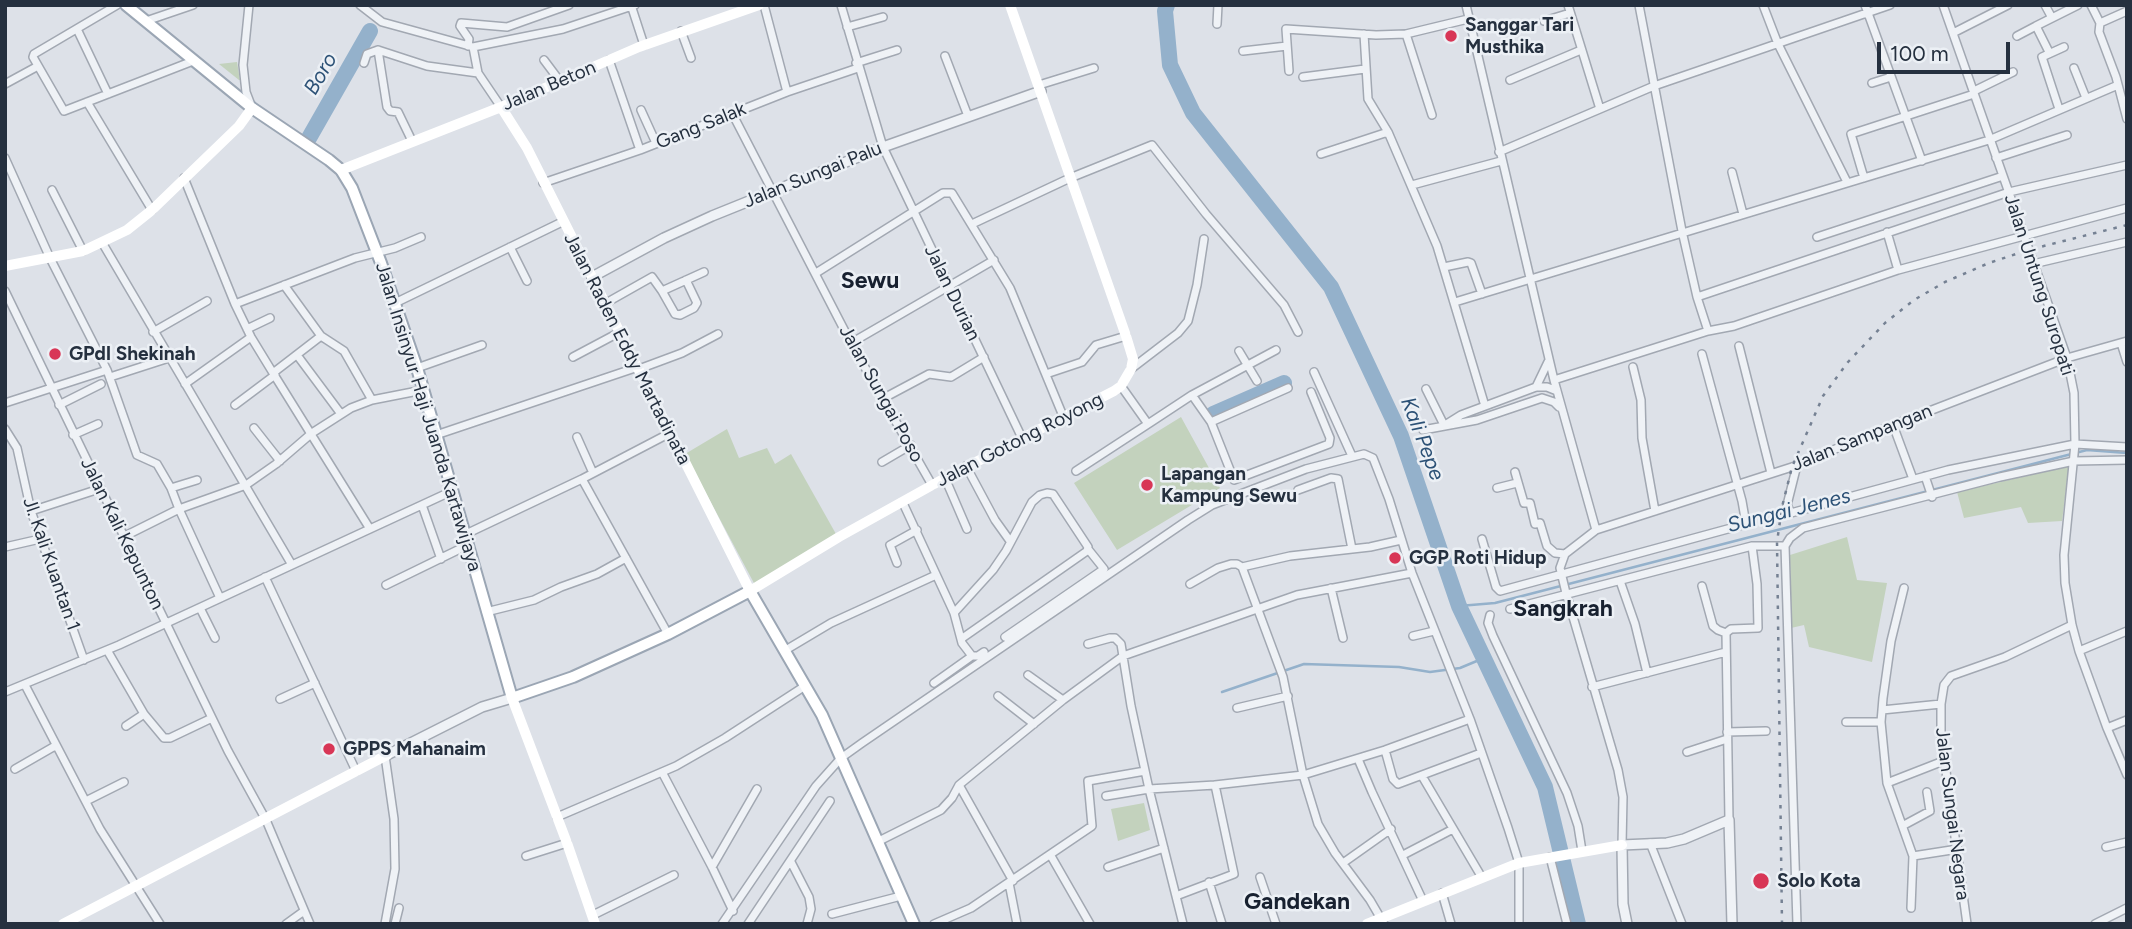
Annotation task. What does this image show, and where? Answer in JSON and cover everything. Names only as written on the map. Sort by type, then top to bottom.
[{"type":"main road","name":"Jalan Insinyur Haji Juanda Kartawijaya","points":[[126,5],[252,108],[341,170],[352,188],[377,251],[417,368],[512,698],[594,919]]},
{"type":"main road","name":"Jalan Beton","points":[[341,170],[501,107],[644,45],[762,5]]},
{"type":"main road","points":[[1010,5],[1126,336],[1133,359],[1131,369]]},
{"type":"main road","name":"Jalan Raden Eddy Martadinata","points":[[501,107],[527,148],[750,592]]},
{"type":"main road","points":[[5,266],[83,251],[103,244],[127,230],[152,210],[239,126],[252,108]]},
{"type":"main road","name":"Jalan Gotong Royong","points":[[750,592],[839,537],[966,466],[1121,386],[1131,369]]},
{"type":"main road","points":[[512,698],[573,677],[668,634],[750,592],[822,715],[914,924]]},
{"type":"main road","points":[[63,924],[390,753]]},
{"type":"main road","points":[[1367,924],[1382,921],[1481,876],[1519,863],[1622,845]]},
{"type":"street","points":[[117,5],[36,52],[33,57],[64,111],[193,61]]},
{"type":"street","points":[[145,21],[193,5]]},
{"type":"street","points":[[249,5],[243,65],[246,92],[252,108]]},
{"type":"street","points":[[360,5],[382,22],[470,47],[563,29],[633,6],[644,45]]},
{"type":"street","points":[[501,107],[478,73],[469,39],[460,26],[461,23],[507,27],[569,5]]},
{"type":"street","points":[[762,5],[786,92]]},
{"type":"street","name":"Jalan Durian","points":[[841,5],[883,147],[1022,438]]},
{"type":"street","points":[[1217,24],[1218,5]]},
{"type":"street","points":[[1466,5],[1553,380],[1596,530]]},
{"type":"street","points":[[1639,5],[1682,232],[1708,331]]},
{"type":"street","points":[[1763,5],[1778,44],[1847,182]]},
{"type":"street","points":[[1499,152],[1654,86],[1778,44],[1866,9],[1890,5]]},
{"type":"street","name":"Jalan Untung Suropati","points":[[1943,5],[2067,358],[2074,393],[2075,445],[2064,568],[2072,625],[2107,728],[2127,775]]},
{"type":"street","points":[[1953,33],[2008,5]]},
{"type":"street","points":[[2045,5],[2052,18]]},
{"type":"street","points":[[2017,36],[2078,5]]},
{"type":"street","points":[[2091,5],[2100,23],[2101,40],[2127,119]]},
{"type":"street","points":[[1544,21],[1569,9],[1600,109]]},
{"type":"street","points":[[1866,9],[1922,161]]},
{"type":"street","points":[[2100,23],[2127,11]]},
{"type":"street","points":[[847,27],[883,17]]},
{"type":"street","points":[[1289,71],[1287,29],[1406,34],[1468,19]]},
{"type":"street","points":[[2036,26],[2049,52]]},
{"type":"street","points":[[77,29],[108,94]]},
{"type":"street","points":[[681,32],[691,58]]},
{"type":"street","points":[[1364,34],[1368,99],[1388,132],[1412,185],[1444,267],[1485,406]]},
{"type":"street","points":[[1406,34],[1433,115]]},
{"type":"street","points":[[1243,51],[1287,46]]},
{"type":"street","points":[[2059,109],[2042,57],[2064,47]]},
{"type":"street","points":[[363,63],[369,51],[377,50],[427,66],[478,73]]},
{"type":"street","points":[[377,50],[387,107],[390,111],[398,112],[412,141]]},
{"type":"street","name":"Gang Salak","points":[[543,183],[640,150],[897,50]]},
{"type":"street","points":[[1510,80],[1581,50]]},
{"type":"street","points":[[945,56],[968,116]]},
{"type":"street","points":[[544,60],[558,80]]},
{"type":"street","points":[[609,60],[640,150]]},
{"type":"street","points":[[5,84],[38,66]]},
{"type":"street","points":[[1040,88],[1094,68]]},
{"type":"street","points":[[2074,68],[2086,98]]},
{"type":"street","points":[[1303,78],[1365,69]]},
{"type":"street","points":[[1864,178],[1851,134],[1906,118],[1974,93],[2013,72]]},
{"type":"street","points":[[1872,83],[1891,76]]},
{"type":"street","points":[[1455,302],[1989,140],[2118,85]]},
{"type":"street","name":"Jalan Sungai Palu","points":[[592,277],[664,238],[771,191],[1040,88]]},
{"type":"street","points":[[87,102],[152,210]]},
{"type":"street","points":[[641,110],[656,143]]},
{"type":"street","name":"Jalan Sungai Poso","points":[[732,113],[851,342],[932,485]]},
{"type":"street","points":[[1321,154],[1388,132]]},
{"type":"street","points":[[1996,158],[2067,135]]},
{"type":"street","points":[[972,224],[1070,178],[1147,145],[1153,146],[1284,306],[1298,332]]},
{"type":"street","points":[[5,158],[50,258],[109,374],[136,455],[157,464],[171,488],[220,598]]},
{"type":"street","points":[[1412,185],[1501,161]]},
{"type":"street","points":[[1698,298],[2009,192],[2127,165]]},
{"type":"street","points":[[1732,172],[1743,214]]},
{"type":"street","points":[[1817,237],[2003,176]]},
{"type":"street","points":[[184,178],[251,337],[370,529]]},
{"type":"street","points":[[52,190],[83,251]]},
{"type":"street","points":[[816,272],[912,212],[948,192],[952,193],[1010,288],[1063,416]]},
{"type":"street","points":[[1553,380],[1708,331],[1734,326],[1898,270],[2127,208]]},
{"type":"street","points":[[395,303],[562,222]]},
{"type":"street","points":[[1887,232],[1898,270]]},
{"type":"street","points":[[235,304],[359,256],[395,248],[421,237]]},
{"type":"street","points":[[1131,369],[1178,333],[1188,321],[1198,285],[1204,239]]},
{"type":"street","points":[[2033,264],[2127,242]]},
{"type":"street","points":[[103,244],[292,565]]},
{"type":"street","points":[[510,247],[527,281]]},
{"type":"street","points":[[851,342],[994,260]]},
{"type":"street","points":[[1444,267],[1471,263],[1482,294]]},
{"type":"street","points":[[662,291],[704,272]]},
{"type":"street","points":[[606,303],[652,276],[675,314],[680,315],[697,303],[686,280]]},
{"type":"street","points":[[284,285],[321,336],[344,351],[372,400]]},
{"type":"street","name":"Jalan Kali Kepunton","points":[[5,291],[99,489],[212,718],[266,820],[310,924]]},
{"type":"street","points":[[153,332],[207,301]]},
{"type":"street","points":[[247,329],[270,318]]},
{"type":"street","points":[[573,357],[620,332]]},
{"type":"street","points":[[436,435],[682,353],[718,334]]},
{"type":"street","points":[[235,405],[321,336]]},
{"type":"street","points":[[1046,374],[1082,362],[1096,345],[1126,336]]},
{"type":"street","points":[[185,384],[251,337]]},
{"type":"street","points":[[2124,342],[2127,362]]},
{"type":"street","name":"Jalan Sampangan","points":[[1565,554],[1596,530],[1797,465],[2067,358],[2124,342]]},
{"type":"street","points":[[417,368],[482,345]]},
{"type":"street","points":[[1739,346],[1771,473]]},
{"type":"street","points":[[1076,471],[1192,395],[1276,350]]},
{"type":"street","points":[[1239,351],[1257,381]]},
{"type":"street","points":[[1482,539],[1498,590],[1562,577],[1743,526],[1746,520],[1702,354]]},
{"type":"street","points":[[297,355],[341,414]]},
{"type":"street","points":[[884,398],[929,374],[951,377],[984,357]]},
{"type":"street","points":[[5,403],[50,388],[169,358]]},
{"type":"street","points":[[1536,387],[1549,360]]},
{"type":"street","points":[[1633,367],[1641,400],[1642,438],[1655,511]]},
{"type":"street","points":[[1314,372],[1352,456]]},
{"type":"street","points":[[59,405],[101,384]]},
{"type":"street","points":[[1121,386],[1148,424]]},
{"type":"street","points":[[1444,425],[1461,415],[1536,387],[1557,391]]},
{"type":"street","points":[[1211,422],[1288,388]]},
{"type":"street","points":[[1426,389],[1444,425]]},
{"type":"street","points":[[123,537],[179,509],[246,485],[312,433],[341,414],[372,400],[423,390]]},
{"type":"street","points":[[1192,395],[1211,422],[1234,480],[1329,444],[1330,438],[1311,392]]},
{"type":"street","points":[[1423,430],[1476,420],[1542,398],[1554,402],[1562,410]]},
{"type":"street","points":[[73,435],[98,424]]},
{"type":"street","points":[[1893,425],[1913,479]]},
{"type":"street","name":"Jl. Kali Kuantan 1","points":[[5,429],[19,455],[31,511],[84,660]]},
{"type":"street","points":[[254,429],[279,461]]},
{"type":"street","points":[[466,534],[582,479],[670,433]]},
{"type":"street","points":[[576,438],[593,473]]},
{"type":"street","points":[[882,462],[911,445]]},
{"type":"street","points":[[1797,465],[1787,505],[1791,513],[1913,479],[1927,480],[2075,445],[2127,447]]},
{"type":"street","points":[[722,924],[785,828],[841,758],[996,649],[1212,505],[1306,469],[1364,454],[1373,458],[1389,499],[1412,573],[1470,719],[1519,863],[1519,924]]},
{"type":"street","points":[[1797,924],[1786,546],[1790,538],[1803,528],[2074,460],[2127,460]]},
{"type":"street","points":[[966,466],[995,520],[1010,541]]},
{"type":"street","points":[[1515,472],[1524,503],[1530,503],[1535,524],[1540,523],[1547,546],[1555,553],[1565,554],[1560,568],[1566,594],[1618,770],[1623,797],[1623,904],[1627,924]]},
{"type":"street","points":[[945,478],[967,529]]},
{"type":"street","points":[[1298,489],[1331,478],[1338,479],[1352,549]]},
{"type":"street","points":[[582,479],[668,634]]},
{"type":"street","points":[[171,488],[197,480]]},
{"type":"street","points":[[1927,480],[1931,495]]},
{"type":"street","points":[[1497,488],[1517,483]]},
{"type":"street","points":[[31,511],[99,489]]},
{"type":"street","points":[[5,692],[107,650],[452,491]]},
{"type":"street","points":[[934,683],[1104,569],[1053,494],[1040,495],[1032,502],[993,570],[954,613]]},
{"type":"street","points":[[903,503],[954,613],[961,639],[972,656]]},
{"type":"street","points":[[422,505],[443,558]]},
{"type":"street","points":[[897,563],[890,545],[917,530]]},
{"type":"street","points":[[5,547],[40,539]]},
{"type":"street","points":[[1242,567],[1401,540]]},
{"type":"street","points":[[386,585],[468,545]]},
{"type":"street","points":[[1510,609],[1752,546],[1786,546]]},
{"type":"street","points":[[1726,633],[1731,629],[1758,628],[1758,584],[1752,546]]},
{"type":"street","points":[[961,639],[1088,549]]},
{"type":"street","points":[[486,612],[534,600],[597,574],[626,558]]},
{"type":"street","points":[[1190,584],[1218,568],[1237,564],[1242,567],[1283,677],[1303,775],[1318,824],[1382,921]]},
{"type":"street","points":[[877,842],[941,810],[959,785],[1063,700],[1123,656],[1297,595],[1412,573]]},
{"type":"street","points":[[784,651],[831,624],[936,575]]},
{"type":"street","points":[[265,577],[356,772]]},
{"type":"street","points":[[1620,581],[1635,624],[1647,673]]},
{"type":"street","points":[[1702,586],[1713,626],[1726,633]]},
{"type":"street","points":[[1331,588],[1343,638]]},
{"type":"street","points":[[1904,588],[1891,641],[1881,722],[1887,783],[1913,856],[1911,908]]},
{"type":"street","points":[[200,608],[215,638]]},
{"type":"street","points":[[1490,615],[1488,623],[1493,636],[1567,793],[1578,826],[1580,852]]},
{"type":"street","points":[[1882,710],[1941,704],[1948,678],[2005,657],[2072,625]]},
{"type":"street","points":[[1413,636],[1434,631]]},
{"type":"street","points":[[2080,651],[2127,631]]},
{"type":"street","points":[[1726,633],[1732,924]]},
{"type":"street","points":[[1088,645],[1110,638],[1115,638],[1121,644],[1145,771],[1183,924]]},
{"type":"street","points":[[107,650],[144,714],[167,739],[212,718]]},
{"type":"street","points":[[1592,687],[1726,652]]},
{"type":"street","points":[[1028,675],[1063,700]]},
{"type":"street","points":[[280,699],[315,683]]},
{"type":"street","points":[[25,684],[55,746],[111,848],[160,924]]},
{"type":"street","points":[[557,817],[662,772],[725,738],[805,686]]},
{"type":"street","points":[[998,696],[1034,724]]},
{"type":"street","points":[[1237,708],[1288,696]]},
{"type":"street","points":[[395,924],[390,753],[482,707],[512,698]]},
{"type":"street","name":"Jalan Sungai Negara","points":[[1941,704],[1941,735],[1967,924]]},
{"type":"street","points":[[127,726],[144,714]]},
{"type":"street","points":[[1106,796],[1149,789],[1303,775],[1359,759],[1470,719]]},
{"type":"street","points":[[2107,728],[2127,720]]},
{"type":"street","points":[[1846,722],[1881,722]]},
{"type":"street","points":[[1687,751],[1727,736],[1766,731]]},
{"type":"street","points":[[15,769],[55,746]]},
{"type":"street","points":[[1385,750],[1396,783],[1401,784],[1481,753]]},
{"type":"street","points":[[1359,759],[1423,901]]},
{"type":"street","points":[[1887,783],[1946,760]]},
{"type":"street","points":[[934,924],[971,908],[1051,856],[1093,824],[1088,781],[1145,771]]},
{"type":"street","points":[[662,772],[733,911]]},
{"type":"street","points":[[1422,776],[1481,876]]},
{"type":"street","points":[[86,801],[124,782]]},
{"type":"street","points":[[959,785],[1011,882],[1017,924]]},
{"type":"street","points":[[1176,896],[1234,873],[1215,785]]},
{"type":"street","points":[[712,867],[757,789]]},
{"type":"street","points":[[1904,825],[1930,811],[1927,792]]},
{"type":"street","points":[[748,924],[830,802]]},
{"type":"street","points":[[1622,845],[1684,839],[1729,820]]},
{"type":"street","points":[[1711,828],[1730,838]]},
{"type":"street","points":[[1343,863],[1391,829]]},
{"type":"street","points":[[1404,855],[1453,829]]},
{"type":"street","points":[[2106,847],[2127,842]]},
{"type":"street","points":[[526,856],[567,843]]},
{"type":"street","points":[[1650,843],[1682,924]]},
{"type":"street","points":[[1108,867],[1164,848]]},
{"type":"street","points":[[1913,856],[1958,849]]},
{"type":"street","points":[[1051,856],[1090,924]]},
{"type":"street","points":[[1553,856],[1567,924]]},
{"type":"street","points":[[790,862],[810,897],[811,909],[807,924]]},
{"type":"street","points":[[594,919],[674,875]]},
{"type":"street","points":[[1260,877],[1276,924]]},
{"type":"street","points":[[1209,882],[1222,924]]},
{"type":"street","points":[[1442,893],[1451,924]]},
{"type":"street","points":[[832,914],[901,896]]},
{"type":"street","points":[[2095,924],[2127,908]]},
{"type":"street","points":[[286,924],[304,911]]},
{"type":"street","points":[[385,924],[394,912]]},
{"type":"green space","points":[[237,62],[240,80],[219,64]]},
{"type":"green space","name":"Lapangan Kampung Sewu","points":[[1181,417],[1220,488],[1117,550],[1074,483]]},
{"type":"green space","points":[[727,429],[739,458],[767,448],[775,464],[791,454],[836,534],[755,585],[685,454]]},
{"type":"green space","points":[[2069,466],[2062,521],[2028,523],[2021,507],[1964,518],[1957,492]]},
{"type":"green space","points":[[1847,537],[1857,580],[1887,583],[1872,662],[1809,647],[1804,625],[1791,628],[1790,555]]},
{"type":"green space","points":[[1144,803],[1150,830],[1118,841],[1111,809]]},
{"type":"waterway","name":"Kali Pepe","points":[[1167,5],[1165,11],[1170,65],[1193,113],[1331,287],[1401,436],[1459,606],[1545,787],[1578,924]]},
{"type":"waterway","name":"Boro","points":[[309,138],[370,31]]},
{"type":"waterway","points":[[1213,414],[1284,383]]},
{"type":"waterway","name":"Sungai Jenes","points":[[1459,606],[1495,603],[2087,450],[2127,453]]},
{"type":"waterway","points":[[1222,692],[1304,664],[1399,667],[1430,672],[1460,668],[1484,658]]},
{"type":"railway","points":[[1782,924],[1777,542],[1792,467],[1823,396],[1848,362],[1885,323],[1914,300],[1945,282],[2028,250],[2127,225]]},
{"type":"place","name":"Sanggar Tari Musthika","points":[[1451,36]]},
{"type":"place","name":"GPdI Shekinah","points":[[55,354]]},
{"type":"place","name":"Lapangan Kampung Sewu","points":[[1147,485]]},
{"type":"place","name":"GGP Roti Hidup","points":[[1395,558]]},
{"type":"place","name":"GPPS Mahanaim","points":[[329,749]]},
{"type":"place","name":"Solo Kota","points":[[1761,881]]},
{"type":"district","name":"Sewu","points":[[870,281]]},
{"type":"district","name":"Sangkrah","points":[[1563,609]]},
{"type":"district","name":"Gandekan","points":[[1297,902]]}]
